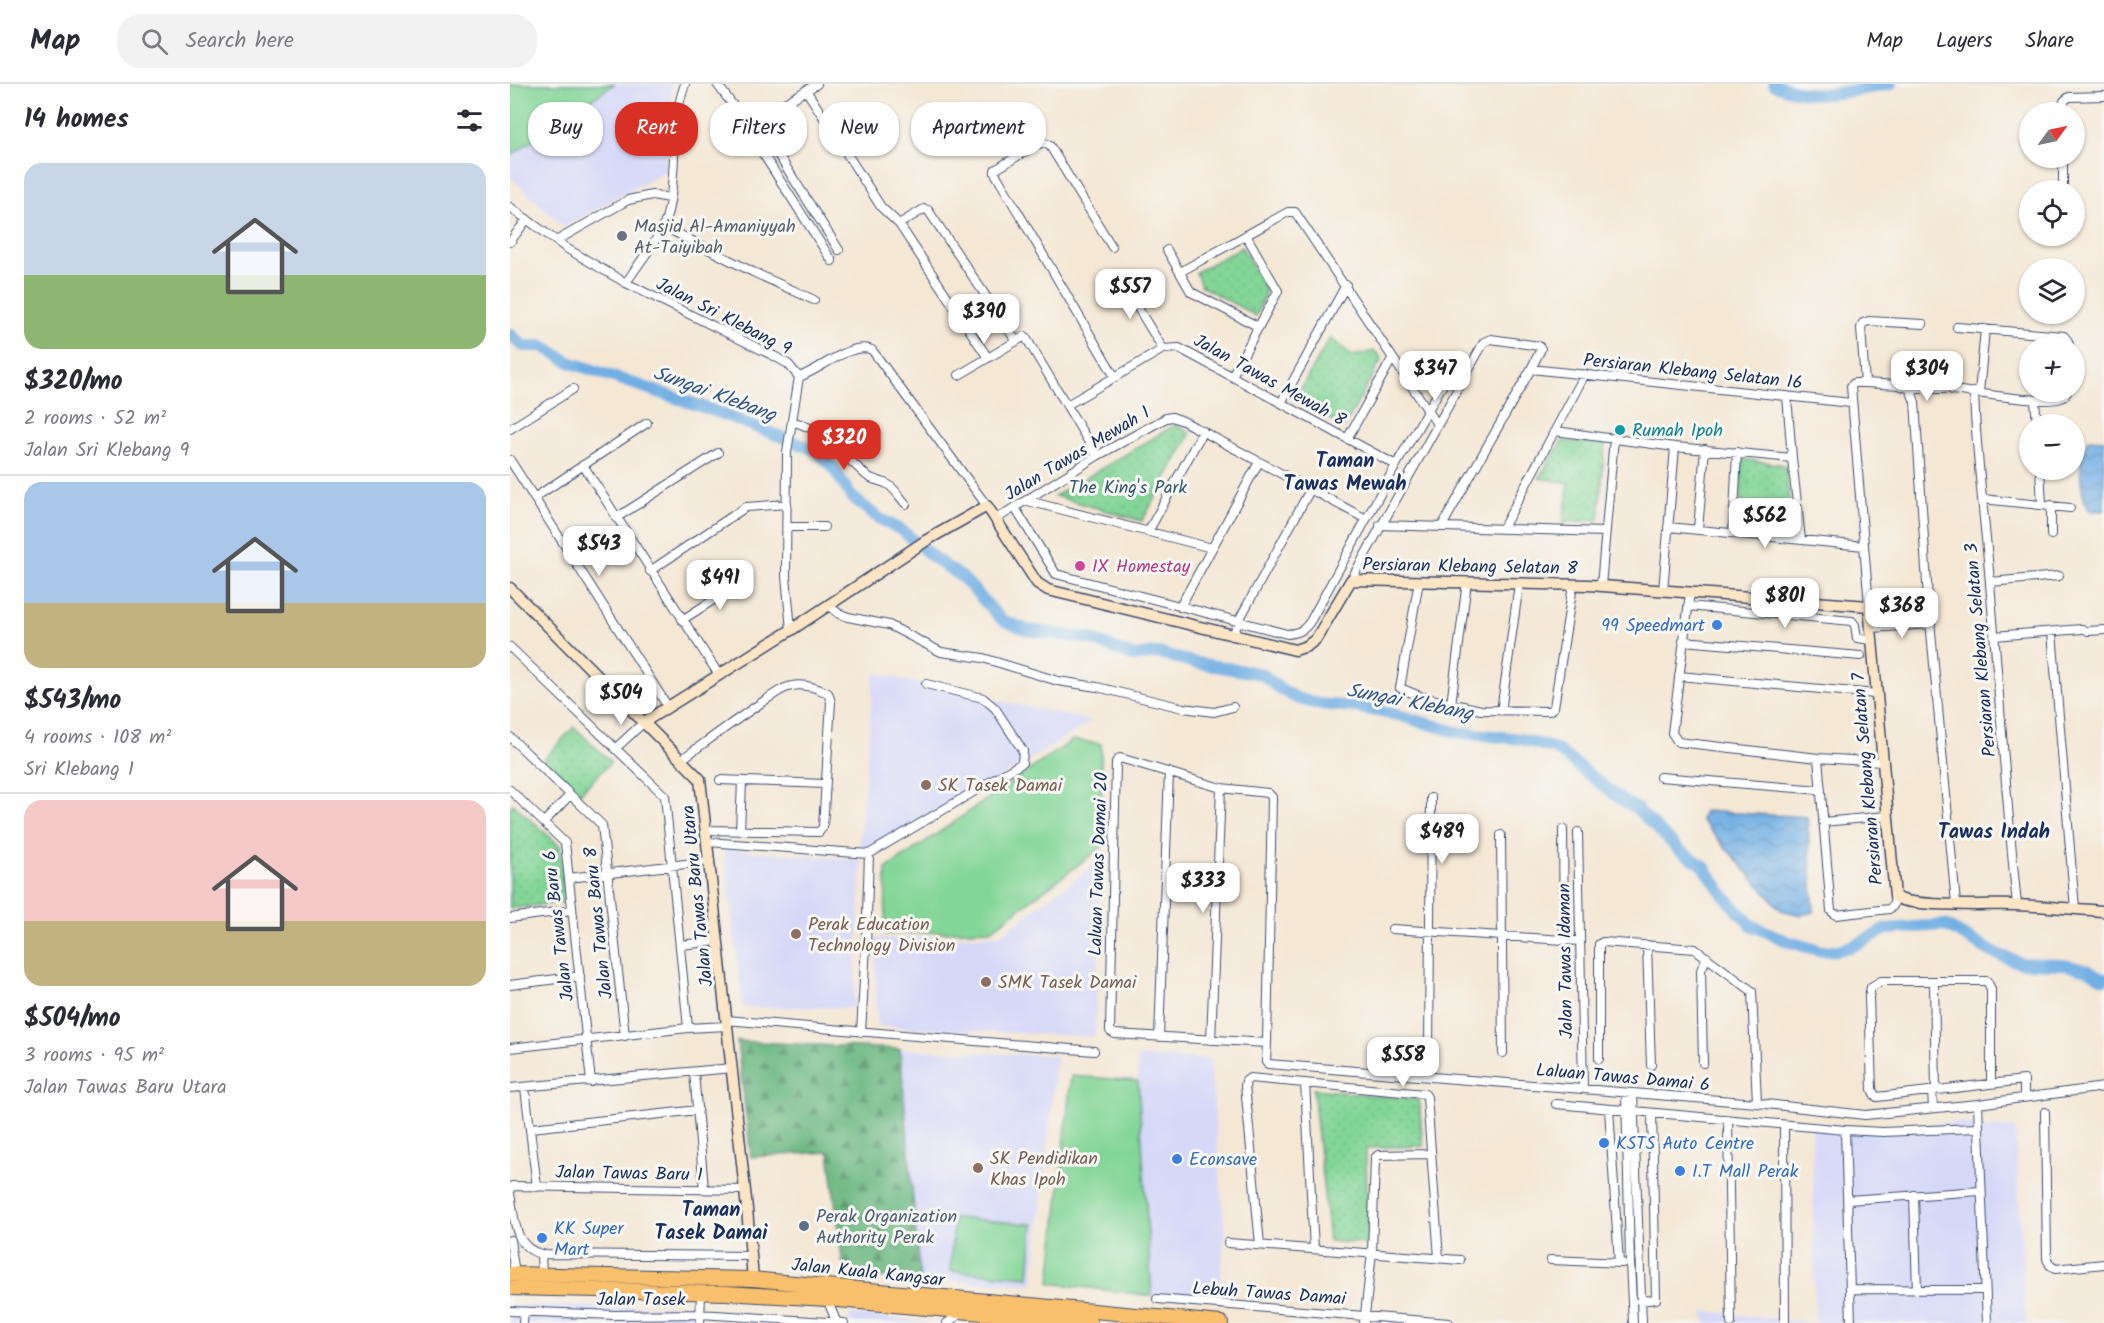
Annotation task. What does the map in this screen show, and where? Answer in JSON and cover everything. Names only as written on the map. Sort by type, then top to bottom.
[{"type":"highway","name":"Jalan Kuala Kangsar","points":[[511,1283],[542,1275],[722,1277],[1221,1323]]},
{"type":"highway","points":[[613,1276],[627,1282],[684,1283],[691,1285],[701,1293],[710,1282],[722,1277]]},
{"type":"highway","points":[[726,1293],[742,1288],[753,1279],[763,1289],[851,1296],[857,1301]]},
{"type":"highway","name":"Jalan Kuala Kangsar","points":[[511,1283],[857,1301],[1090,1323]]},
{"type":"street","points":[[626,283],[663,226],[674,177],[675,122],[685,84]]},
{"type":"street","points":[[717,84],[731,102]]},
{"type":"street","points":[[786,102],[817,84]]},
{"type":"street","points":[[806,90],[881,207],[899,224],[988,358]]},
{"type":"street","points":[[2064,102],[2069,97],[2104,96]]},
{"type":"street","points":[[1112,247],[1050,146],[1044,143],[1037,144],[995,170],[1115,377]]},
{"type":"street","points":[[764,156],[832,261]]},
{"type":"street","points":[[779,156],[839,250]]},
{"type":"street","points":[[556,241],[628,200],[652,195],[670,198]]},
{"type":"street","name":"Jalan Sri Klebang 9","points":[[510,207],[556,241],[626,283],[774,356],[788,364],[799,377],[787,452],[786,589],[791,630]]},
{"type":"street","points":[[899,224],[928,210],[1016,341]]},
{"type":"street","points":[[1180,272],[1290,211],[1295,212],[1437,424]]},
{"type":"street","points":[[510,242],[526,219]]},
{"type":"street","points":[[663,226],[814,300]]},
{"type":"street","points":[[1232,376],[1278,291],[1246,235]]},
{"type":"street","points":[[1167,250],[1191,292],[1259,327]]},
{"type":"street","points":[[1067,405],[1163,349],[1119,278]]},
{"type":"street","points":[[1281,403],[1346,285]]},
{"type":"street","points":[[1865,382],[1861,328],[1863,323],[1869,321],[1923,324]]},
{"type":"street","points":[[1957,327],[2064,336]]},
{"type":"street","name":"Persiaran Klebang Selatan 3","points":[[1985,329],[1977,393],[1976,443],[2017,905]]},
{"type":"street","points":[[959,375],[1025,336],[1097,456]]},
{"type":"street","points":[[1351,580],[1484,342],[1491,339],[1539,346],[1540,349],[1531,369],[1442,526]]},
{"type":"street","points":[[615,749],[644,722],[791,630],[927,540],[987,506],[872,350],[860,347],[851,349],[810,374],[799,377]]},
{"type":"street","name":"Jalan Tawas Mewah 8","points":[[1163,349],[1179,348],[1396,465]]},
{"type":"street","points":[[1347,439],[1392,359]]},
{"type":"street","points":[[1015,508],[1056,574],[1287,634],[1298,633],[1305,628],[1427,410],[1457,361],[1471,365]]},
{"type":"street","name":"Persiaran Klebang Selatan 16","points":[[1531,369],[1851,403]]},
{"type":"street","points":[[1503,528],[1585,374]]},
{"type":"street","points":[[1851,403],[1851,386],[1854,383],[1865,382],[1899,385],[1910,389],[1948,390],[2019,397]]},
{"type":"street","points":[[510,429],[573,389]]},
{"type":"street","points":[[1910,389],[1915,402],[1928,599],[1956,904]]},
{"type":"street","points":[[1787,396],[1801,540]]},
{"type":"street","name":"Persiaran Klebang Selatan 7","points":[[1851,403],[1894,897]]},
{"type":"street","name":"Jalan Tawas Mewah 1","points":[[996,519],[1097,456],[1166,418],[1174,417],[1366,519]]},
{"type":"street","points":[[534,498],[647,423]]},
{"type":"street","points":[[791,426],[811,427],[829,438],[867,476],[888,484],[906,504]]},
{"type":"street","points":[[1148,532],[1203,431]]},
{"type":"street","points":[[1555,431],[1675,447],[1792,458]]},
{"type":"street","points":[[1601,586],[1614,438]]},
{"type":"street","points":[[1664,591],[1675,447]]},
{"type":"street","points":[[1698,530],[1705,449]]},
{"type":"street","points":[[1733,533],[1737,452]]},
{"type":"street","points":[[616,518],[718,453]]},
{"type":"street","points":[[510,460],[668,707]]},
{"type":"street","points":[[1180,607],[1259,462]]},
{"type":"street","points":[[583,465],[719,675]]},
{"type":"street","points":[[2042,480],[2051,535]]},
{"type":"street","points":[[1233,636],[1238,622],[1310,490]]},
{"type":"street","points":[[1982,499],[2070,508]]},
{"type":"street","points":[[1028,501],[1212,548]]},
{"type":"street","points":[[650,571],[746,507],[787,504]]},
{"type":"street","name":"Persiaran Klebang Selatan 8","points":[[987,506],[1037,583],[1048,590],[1295,650],[1316,639],[1351,580],[1601,586],[1869,606]]},
{"type":"street","points":[[1380,525],[1605,532]]},
{"type":"street","points":[[787,527],[824,526]]},
{"type":"street","points":[[1668,527],[1864,546]]},
{"type":"street","points":[[1990,582],[2059,576]]},
{"type":"street","points":[[682,620],[743,581]]},
{"type":"street","points":[[1419,581],[1400,688],[1422,697],[1451,704],[1501,711],[1549,711],[1554,707],[1573,585]]},
{"type":"street","points":[[1451,704],[1467,582]]},
{"type":"street","points":[[1501,711],[1519,584]]},
{"type":"street","name":"Jalan Tawas Baru Utara","points":[[510,588],[700,779],[753,1279]]},
{"type":"street","points":[[1690,592],[1672,733],[1678,742],[1818,758],[1882,762]]},
{"type":"street","points":[[1869,606],[1928,599]]},
{"type":"street","points":[[828,605],[848,617],[889,625],[919,642],[950,654],[982,658],[1058,681],[1097,687],[1183,708],[1218,712],[1233,707]]},
{"type":"street","points":[[1688,606],[1852,621],[1858,639],[1872,640]]},
{"type":"street","points":[[1871,628],[1931,624]]},
{"type":"street","points":[[1994,636],[2104,630]]},
{"type":"street","points":[[2052,632],[2075,909]]},
{"type":"street","points":[[1683,641],[1861,656]]},
{"type":"street","points":[[510,647],[665,796],[688,1028]]},
{"type":"street","points":[[1679,676],[1876,694]]},
{"type":"street","points":[[708,842],[868,854],[1022,763],[1023,751],[995,708],[983,698],[926,684]]},
{"type":"street","points":[[682,759],[746,712],[785,688],[793,685],[805,686],[819,688],[828,693],[831,702],[823,827],[819,832],[706,830]]},
{"type":"street","name":"Jalan Tawas Baru 8","points":[[510,737],[602,825],[626,1036]]},
{"type":"street","name":"Laluan Tawas Damai 20","points":[[1159,1037],[1114,1034],[1109,1027],[1116,762],[1120,758],[1169,772]]},
{"type":"street","points":[[1818,758],[1831,911],[1834,915],[1889,909],[1893,906],[1894,897],[1913,902],[2017,905],[2104,911]]},
{"type":"street","points":[[1169,772],[1221,788],[1271,795],[1273,800],[1267,1043],[1159,1037],[1169,772]]},
{"type":"street","points":[[1660,777],[1821,790]]},
{"type":"street","points":[[720,780],[825,784]]},
{"type":"street","points":[[740,831],[742,781]]},
{"type":"street","points":[[1211,1040],[1221,788]]},
{"type":"street","name":"Jalan Tawas Baru 6","points":[[510,790],[565,843],[591,1082]]},
{"type":"street","points":[[544,822],[570,795]]},
{"type":"street","points":[[1429,1050],[1431,798]]},
{"type":"street","points":[[1823,822],[1887,816]]},
{"type":"street","points":[[1563,829],[1564,940]]},
{"type":"street","name":"Jalan Tawas Idaman","points":[[1578,832],[1583,1089]]},
{"type":"street","points":[[1501,835],[1503,1053]]},
{"type":"street","points":[[861,1032],[868,854]]},
{"type":"street","points":[[569,878],[710,861]]},
{"type":"street","points":[[510,918],[572,909]]},
{"type":"street","points":[[1392,929],[1580,941]]},
{"type":"street","points":[[680,945],[718,940]]},
{"type":"street","points":[[1599,1059],[1599,944],[1603,942],[1692,948],[1752,991],[1757,1103]]},
{"type":"street","points":[[1647,945],[1651,1065]]},
{"type":"street","points":[[1703,1063],[1701,970],[1707,957]]},
{"type":"street","points":[[510,985],[580,976]]},
{"type":"street","points":[[1992,1083],[1991,989],[1989,983],[1984,980],[1881,981],[1871,987],[1869,997],[1872,1089],[1877,1097],[2024,1080],[2024,1097]]},
{"type":"street","points":[[1934,982],[1934,1108]]},
{"type":"street","points":[[510,1048],[726,1023],[1094,1051]]},
{"type":"street","name":"Laluan Tawas Damai 6","points":[[1267,1043],[1266,1062],[1268,1064],[1757,1103],[1865,1115],[1978,1104],[2104,1087]]},
{"type":"street","points":[[510,1088],[732,1068]]},
{"type":"street","points":[[694,1072],[704,1189]]},
{"type":"street","points":[[1260,1245],[1246,1081],[1251,1078],[1425,1094],[1439,1258]]},
{"type":"street","points":[[1305,1083],[1314,1249]]},
{"type":"street","points":[[525,1088],[537,1187]]},
{"type":"street","points":[[1630,1093],[1633,1219],[1642,1323]]},
{"type":"street","name":"Laluan Tawas Damai 6","points":[[1556,1104],[1845,1130],[1883,1132],[1977,1128]]},
{"type":"street","points":[[1978,1104],[1977,1128],[1987,1323]]},
{"type":"street","points":[[1609,1109],[1619,1263]]},
{"type":"street","points":[[531,1128],[698,1110]]},
{"type":"street","points":[[2045,1112],[2048,1259],[2050,1265],[2055,1269],[2104,1264]]},
{"type":"street","points":[[1640,1301],[1656,1299],[1652,1113]]},
{"type":"street","points":[[1728,1120],[1731,1323]]},
{"type":"street","points":[[1784,1125],[1785,1323]]},
{"type":"street","points":[[1845,1130],[1851,1323]]},
{"type":"street","points":[[1364,1319],[1372,1253],[1375,1158],[1378,1155],[1431,1154]]},
{"type":"street","name":"Jalan Tawas Baru 1","points":[[511,1190],[537,1187],[745,1190]]},
{"type":"street","points":[[511,1190],[521,1241],[527,1248],[541,1254],[752,1256]]},
{"type":"street","points":[[1848,1200],[1980,1191]]},
{"type":"street","points":[[1914,1195],[1917,1290]]},
{"type":"street","points":[[1633,1219],[1654,1218]]},
{"type":"street","points":[[1633,1219],[1630,1262],[1633,1323]]},
{"type":"street","points":[[510,1240],[511,1283]]},
{"type":"street","points":[[1228,1243],[1460,1260]]},
{"type":"street","points":[[541,1254],[542,1275]]},
{"type":"street","points":[[1551,1260],[1630,1262]]},
{"type":"street","points":[[1850,1289],[1985,1290]]},
{"type":"street","points":[[700,1323],[701,1293]]},
{"type":"street","points":[[827,1299],[840,1322]]},
{"type":"street","name":"Lebuh Tawas Damai","points":[[1157,1299],[1364,1319],[1449,1323]]},
{"type":"street","name":"Jalan Tasek","points":[[510,1311],[615,1315],[700,1314],[840,1322]]},
{"type":"street","points":[[523,1323],[524,1312]]},
{"type":"street","points":[[947,1323],[963,1312]]},
{"type":"street","points":[[1003,1316],[1009,1321],[1034,1323]]},
{"type":"shaded area","points":[[510,84],[672,84],[671,102],[615,102],[615,156],[667,156],[666,171],[564,227],[510,177]]},
{"type":"shaded area","name":"SK Tasek Damai","points":[[874,673],[1092,721],[884,850],[859,850]]},
{"type":"shaded area","name":"Perak Education Technology Division","points":[[724,849],[862,860],[854,1008],[743,1007]]},
{"type":"shaded area","name":"SMK Tasek Damai","points":[[1101,860],[1095,1037],[877,1026],[875,939],[1000,935]]},
{"type":"shaded area","name":"SK Pendidikan Khas Ipoh","points":[[900,1049],[1057,1056],[1033,1284],[920,1280]]},
{"type":"shaded area","points":[[1137,1057],[1210,1059],[1225,1233],[1219,1298],[1152,1296]]},
{"type":"shaded area","points":[[1812,1122],[1862,1128],[1964,1122],[1984,1128],[2015,1127],[2026,1323],[1815,1323]]},
{"type":"shaded area","points":[[510,1306],[698,1306],[697,1323],[510,1323]]},
{"type":"shaded area","points":[[1703,1311],[1815,1323],[1706,1323]]},
{"type":"shaded area","points":[[850,1314],[935,1323],[849,1323]]},
{"type":"green space","points":[[510,84],[614,84],[588,102],[528,102],[528,144],[510,156]]},
{"type":"green space","points":[[1242,247],[1266,291],[1256,316],[1201,286],[1196,272]]},
{"type":"green space","points":[[1330,338],[1353,356],[1375,351],[1382,359],[1344,427],[1294,400]]},
{"type":"green space","name":"The King's Park","points":[[1175,425],[1191,433],[1142,521],[1055,496]]},
{"type":"green space","points":[[1562,441],[1605,444],[1599,520],[1563,523],[1569,483],[1539,478]]},
{"type":"green space","points":[[1741,459],[1785,465],[1793,529],[1741,526]]},
{"type":"green space","points":[[574,727],[611,762],[578,795],[542,761]]},
{"type":"green space","points":[[1073,740],[1101,744],[1102,847],[991,930],[885,934],[886,869]]},
{"type":"green space","points":[[513,804],[560,846],[564,902],[510,909],[510,807]]},
{"type":"green space","points":[[737,1041],[900,1049],[920,1280],[844,1274],[829,1152],[751,1157]]},
{"type":"green space","points":[[1071,1076],[1138,1081],[1152,1296],[1050,1283]]},
{"type":"green space","points":[[1313,1089],[1419,1100],[1423,1146],[1366,1148],[1368,1244],[1329,1241]]},
{"type":"green space","points":[[954,1218],[1033,1224],[1029,1277],[950,1271]]},
{"type":"water","points":[[2089,439],[2104,440],[2104,511],[2090,511],[2083,494],[2080,480],[2085,480],[2085,446]]},
{"type":"water","points":[[1704,811],[1807,817],[1814,912],[1801,915],[1781,910],[1701,820]]},
{"type":"waterway","points":[[1774,84],[1803,93],[1817,94],[1847,92],[1891,84]]},
{"type":"waterway","name":"Sungai Klebang","points":[[510,334],[523,346],[543,346],[569,362],[715,411],[815,450],[832,466],[851,496],[877,517],[903,531],[935,559],[963,578],[1002,620],[1027,630],[1091,639],[1132,656],[1159,653],[1192,662],[1262,674],[1296,698],[1318,704],[1356,707],[1398,715],[1456,732],[1521,739],[1556,749],[1623,801],[1636,808],[1679,850],[1703,865],[1725,897],[1751,925],[1789,942],[1822,951],[1839,950],[1858,944],[1886,929],[1945,925],[1994,953],[2021,963],[2060,964],[2088,970],[2104,979]]},
{"type":"place","name":"Masjid Al-Amaniyyah At-Taiyibah","points":[[622,236]]},
{"type":"place","name":"Rumah Ipoh","points":[[1620,430]]},
{"type":"place","name":"IX Homestay","points":[[1080,566]]},
{"type":"place","name":"99 Speedmart","points":[[1717,625]]},
{"type":"place","name":"SK Tasek Damai","points":[[926,785]]},
{"type":"place","name":"Perak Education Technology Division","points":[[796,934]]},
{"type":"place","name":"SMK Tasek Damai","points":[[986,982]]},
{"type":"place","name":"KSTS Auto Centre","points":[[1604,1143]]},
{"type":"place","name":"Econsave","points":[[1177,1159]]},
{"type":"place","name":"SK Pendidikan Khas Ipoh","points":[[978,1168]]},
{"type":"place","name":"I.T Mall Perak","points":[[1680,1171]]},
{"type":"place","name":"Perak Organization Authority Perak","points":[[804,1226]]},
{"type":"place","name":"KK Super Mart","points":[[542,1238]]},
{"type":"district","name":"Taman Tawas Mewah","points":[[1345,472]]},
{"type":"district","name":"Tawas Indah","points":[[1994,831]]},
{"type":"district","name":"Taman Tasek Damai","points":[[711,1220]]}]
